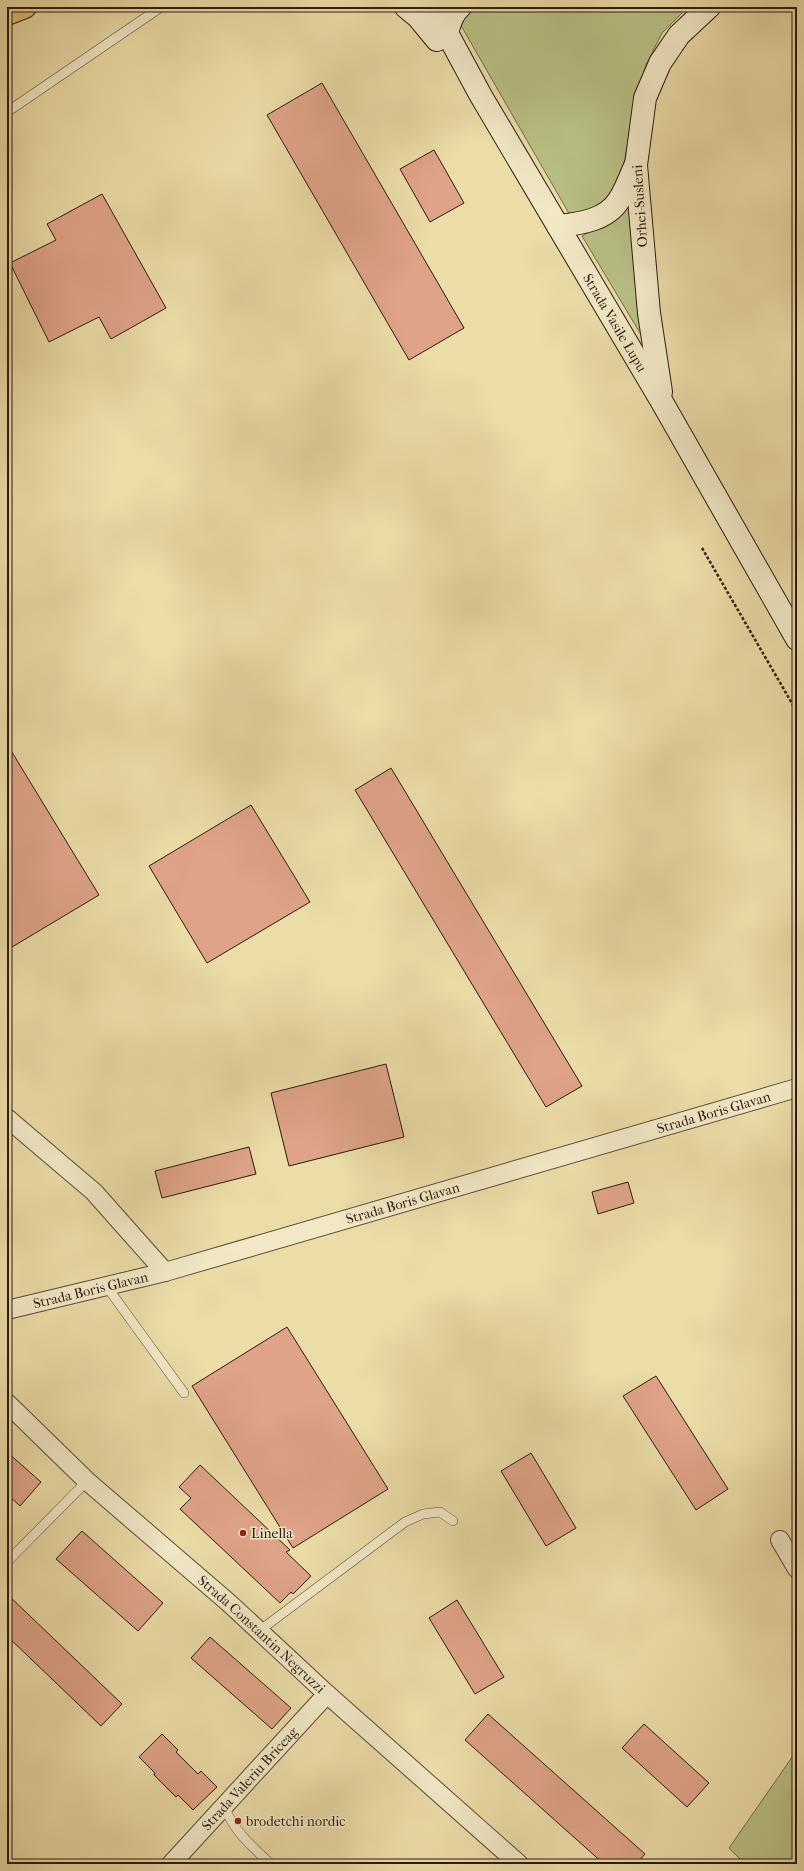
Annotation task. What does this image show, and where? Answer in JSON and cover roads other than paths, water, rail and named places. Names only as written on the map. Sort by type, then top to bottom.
[{"type":"main road","points":[[7,14],[16,7]]},
{"type":"main road","points":[[7,14],[25,7]]},
{"type":"main road","points":[[406,7],[418,17],[481,96]]},
{"type":"main road","name":"Strada Vasile Lupu","points":[[430,7],[447,33],[481,96],[662,402],[797,639]]},
{"type":"main road","points":[[447,33],[456,10],[460,7]]},
{"type":"main road","name":"Orhei-Susleni","points":[[662,402],[649,313],[636,165],[645,98],[660,63],[679,35],[709,7]]},
{"type":"main road","points":[[558,226],[579,224],[597,218],[608,211],[619,201],[636,165]]},
{"type":"street","name":"Strada Boris Glavan","points":[[7,1310],[165,1272],[797,1088]]},
{"type":"street","points":[[7,1118],[94,1192],[165,1272]]},
{"type":"street","name":"Strada Constantin Negruzzi","points":[[7,1403],[87,1481],[259,1631],[327,1694],[519,1864]]},
{"type":"street","points":[[780,1540],[797,1570]]},
{"type":"street","name":"Strada Valeriu Briceag","points":[[171,1864],[327,1694]]},
{"type":"lane","points":[[7,112],[162,7]]},
{"type":"lane","points":[[107,1287],[184,1393]]},
{"type":"lane","points":[[7,1562],[87,1481]]},
{"type":"lane","points":[[259,1631],[405,1522],[423,1514],[440,1512],[453,1521]]},
{"type":"lane","points":[[224,1807],[231,1823],[240,1835],[271,1864]]},
{"type":"place","name":"Linella","points":[[243,1533]]},
{"type":"place","name":"brodetchi nordic","points":[[238,1821]]}]
